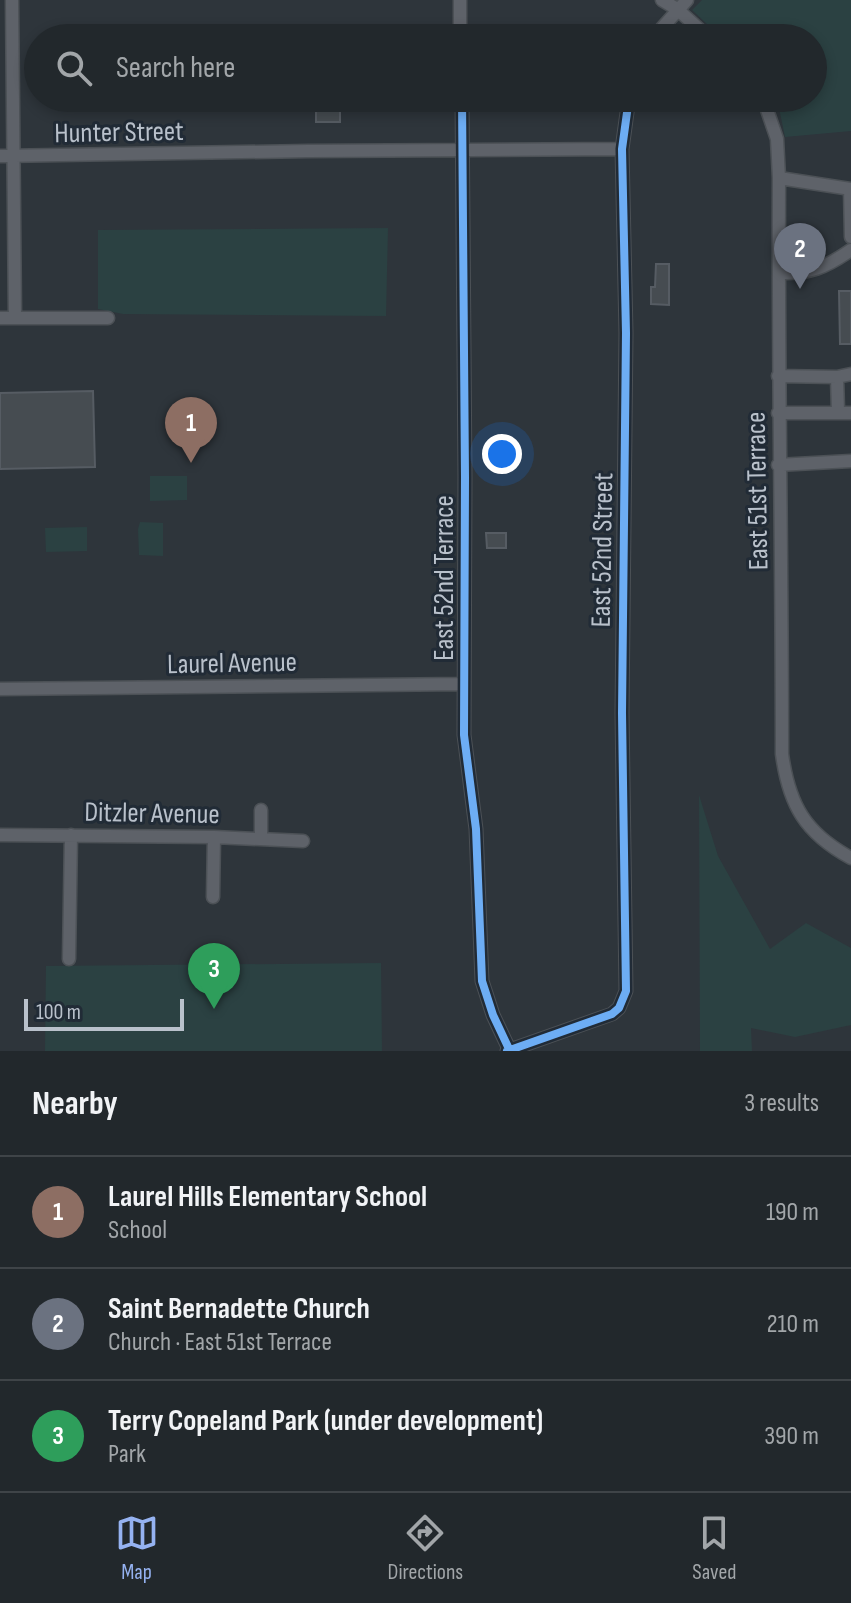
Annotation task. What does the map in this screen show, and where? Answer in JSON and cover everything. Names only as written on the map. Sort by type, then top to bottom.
[{"type":"street","points":[[12,0],[7,156],[15,318]]},
{"type":"street","points":[[460,0],[460,24]]},
{"type":"street","points":[[662,0],[682,5],[698,24]]},
{"type":"street","points":[[665,24],[682,5]]},
{"type":"street","name":"East 52nd Terrace","points":[[462,112],[464,735],[476,829],[480,967],[486,999],[508,1051]]},
{"type":"street","name":"East 52nd Street","points":[[508,1051],[612,1014],[626,991],[622,713],[626,333],[622,149],[627,112]]},
{"type":"street","name":"East 51st Terrace","points":[[768,112],[777,139],[779,178],[778,465],[782,536],[782,754],[786,783],[797,810],[815,833],[832,848],[851,858]]},
{"type":"street","name":"Hunter Street","points":[[7,156],[622,149]]},
{"type":"street","points":[[779,178],[850,189],[851,237]]},
{"type":"street","points":[[779,273],[803,274],[817,270],[851,250]]},
{"type":"street","points":[[0,318],[108,318]]},
{"type":"street","points":[[778,376],[837,377],[851,374]]},
{"type":"street","points":[[778,413],[844,412],[837,377]]},
{"type":"street","points":[[778,465],[851,461]]},
{"type":"street","name":"Laurel Avenue","points":[[0,689],[464,684]]},
{"type":"street","points":[[261,810],[261,839]]},
{"type":"street","name":"Ditzler Avenue","points":[[0,835],[303,841]]},
{"type":"street","points":[[69,959],[71,835]]},
{"type":"street","points":[[213,897],[214,837]]},
{"type":"green space","points":[[702,0],[851,0],[851,131],[785,137],[780,112],[827,112],[827,24],[707,24],[692,10]]},
{"type":"green space","points":[[388,228],[386,316],[123,314],[98,309],[98,230]]},
{"type":"green space","points":[[150,476],[187,476],[187,500],[150,501]]},
{"type":"green space","points":[[140,522],[163,523],[163,556],[139,555]]},
{"type":"green space","points":[[87,527],[87,551],[46,552],[45,528]]},
{"type":"green space","points":[[699,795],[718,856],[770,949],[806,923],[851,948],[851,1025],[795,1037],[751,1028],[752,1051],[700,1051]]},
{"type":"green space","points":[[381,963],[382,1051],[45,1051],[46,966]]},
{"type":"building","points":[[316,112],[340,112],[340,122],[316,122]]},
{"type":"building","points":[[656,264],[669,264],[669,305],[651,304]]},
{"type":"building","points":[[839,291],[851,291],[851,344],[840,344]]},
{"type":"building","points":[[93,391],[95,467],[0,469],[0,393]]},
{"type":"building","points":[[486,533],[506,533],[506,548],[487,548]]},
{"type":"cycle path","points":[[462,112],[464,735],[476,829],[482,981],[493,1015],[510,1051]]},
{"type":"cycle path","points":[[507,1051],[612,1014],[619,1008],[626,991],[622,713],[626,333],[622,149],[627,112]]},
{"type":"place","name":"Saint Bernadette Church","points":[[800,289]]},
{"type":"place","name":"Laurel Hills Elementary School","points":[[191,463]]},
{"type":"place","name":"Terry Copeland Park (under development)","points":[[214,1009]]}]
